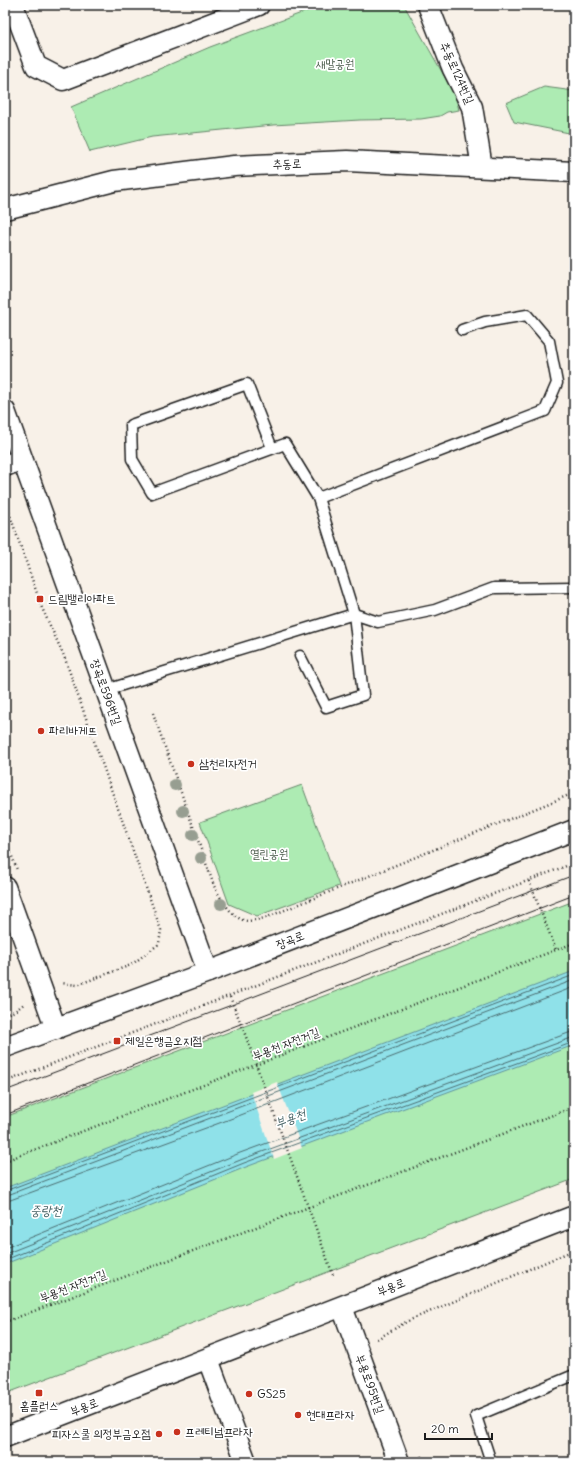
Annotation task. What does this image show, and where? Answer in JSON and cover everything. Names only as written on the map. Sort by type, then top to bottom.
[{"type":"street","points":[[14,5],[36,66],[63,80],[259,5]]},
{"type":"street","name":"추동로124번길","points":[[428,5],[453,69],[472,107],[482,167]]},
{"type":"street","name":"추동로","points":[[5,209],[114,180],[234,166],[347,161],[574,172]]},
{"type":"street","name":"장곡로596번길","points":[[5,412],[14,462],[106,690],[208,972]]},
{"type":"street","name":"장곡로","points":[[5,1047],[208,972],[574,830]]},
{"type":"street","points":[[5,887],[56,1029]]},
{"type":"street","name":"부용로","points":[[5,1437],[574,1216]]},
{"type":"street","name":"부용로95번길","points":[[342,1307],[399,1462]]},
{"type":"street","points":[[208,1359],[246,1462]]},
{"type":"lane","points":[[318,498],[546,411],[557,383],[552,355],[549,341],[527,315],[485,322],[462,330]]},
{"type":"lane","points":[[272,448],[247,384],[131,425],[132,459],[152,493],[285,444],[318,498],[354,614],[362,695],[326,707],[300,656]]},
{"type":"lane","points":[[106,690],[354,614],[378,622],[434,610],[494,588],[574,587]]},
{"type":"lane","points":[[491,1462],[476,1416],[574,1376]]},
{"type":"path","points":[[5,501],[42,608],[64,656],[161,930],[159,944],[131,965],[77,985],[56,983]]},
{"type":"path","points":[[153,713],[214,886],[232,913],[248,921],[265,918],[574,793]]},
{"type":"path","points":[[5,1082],[230,997],[574,863]]},
{"type":"path","points":[[529,881],[556,950]]},
{"type":"path","name":"부용천 자전거길","points":[[5,1161],[574,943]]},
{"type":"path","points":[[230,997],[333,1275]]},
{"type":"path","name":"부용천 자전거길","points":[[5,1322],[574,1107]]},
{"type":"path","points":[[379,1345],[376,1338],[408,1321],[574,1250]]},
{"type":"path","points":[[421,1455],[423,1462]]},
{"type":"green space","name":"새말공원","points":[[323,5],[404,5],[455,95],[459,110],[447,112],[440,116],[421,119],[360,120],[273,125],[152,137],[90,152],[71,107],[210,47]]},
{"type":"green space","points":[[544,87],[574,91],[574,134],[514,122],[506,103]]},
{"type":"green space","name":"열린공원","points":[[302,785],[339,886],[257,916],[229,904],[200,822]]},
{"type":"green space","points":[[574,901],[574,1179],[5,1394],[5,1117]]},
{"type":"water","name":"중랑천","points":[[574,971],[574,1045],[246,1167],[5,1264],[5,1188]]},
{"type":"pier","points":[[277,1082],[302,1148],[274,1159],[251,1092]]},
{"type":"tram line","points":[[5,1091],[574,875]]},
{"type":"tram line","points":[[5,1115],[574,895]]},
{"type":"place","name":"드림밸리아파트","points":[[40,599]]},
{"type":"place","name":"파리바게뜨","points":[[41,731]]},
{"type":"place","name":"삼천리자전거","points":[[191,764]]},
{"type":"place","name":"제일은행금오지점","points":[[117,1041]]},
{"type":"place","name":"홈플러스","points":[[39,1393]]},
{"type":"place","name":"GS25","points":[[249,1394]]},
{"type":"place","name":"현대프라자","points":[[298,1415]]},
{"type":"place","name":"프레티넘프라자","points":[[177,1432]]},
{"type":"place","name":"피자스쿨 의정부금오점","points":[[159,1434]]},
{"type":"water label","name":"부용천","points":[[290,1118]]}]
